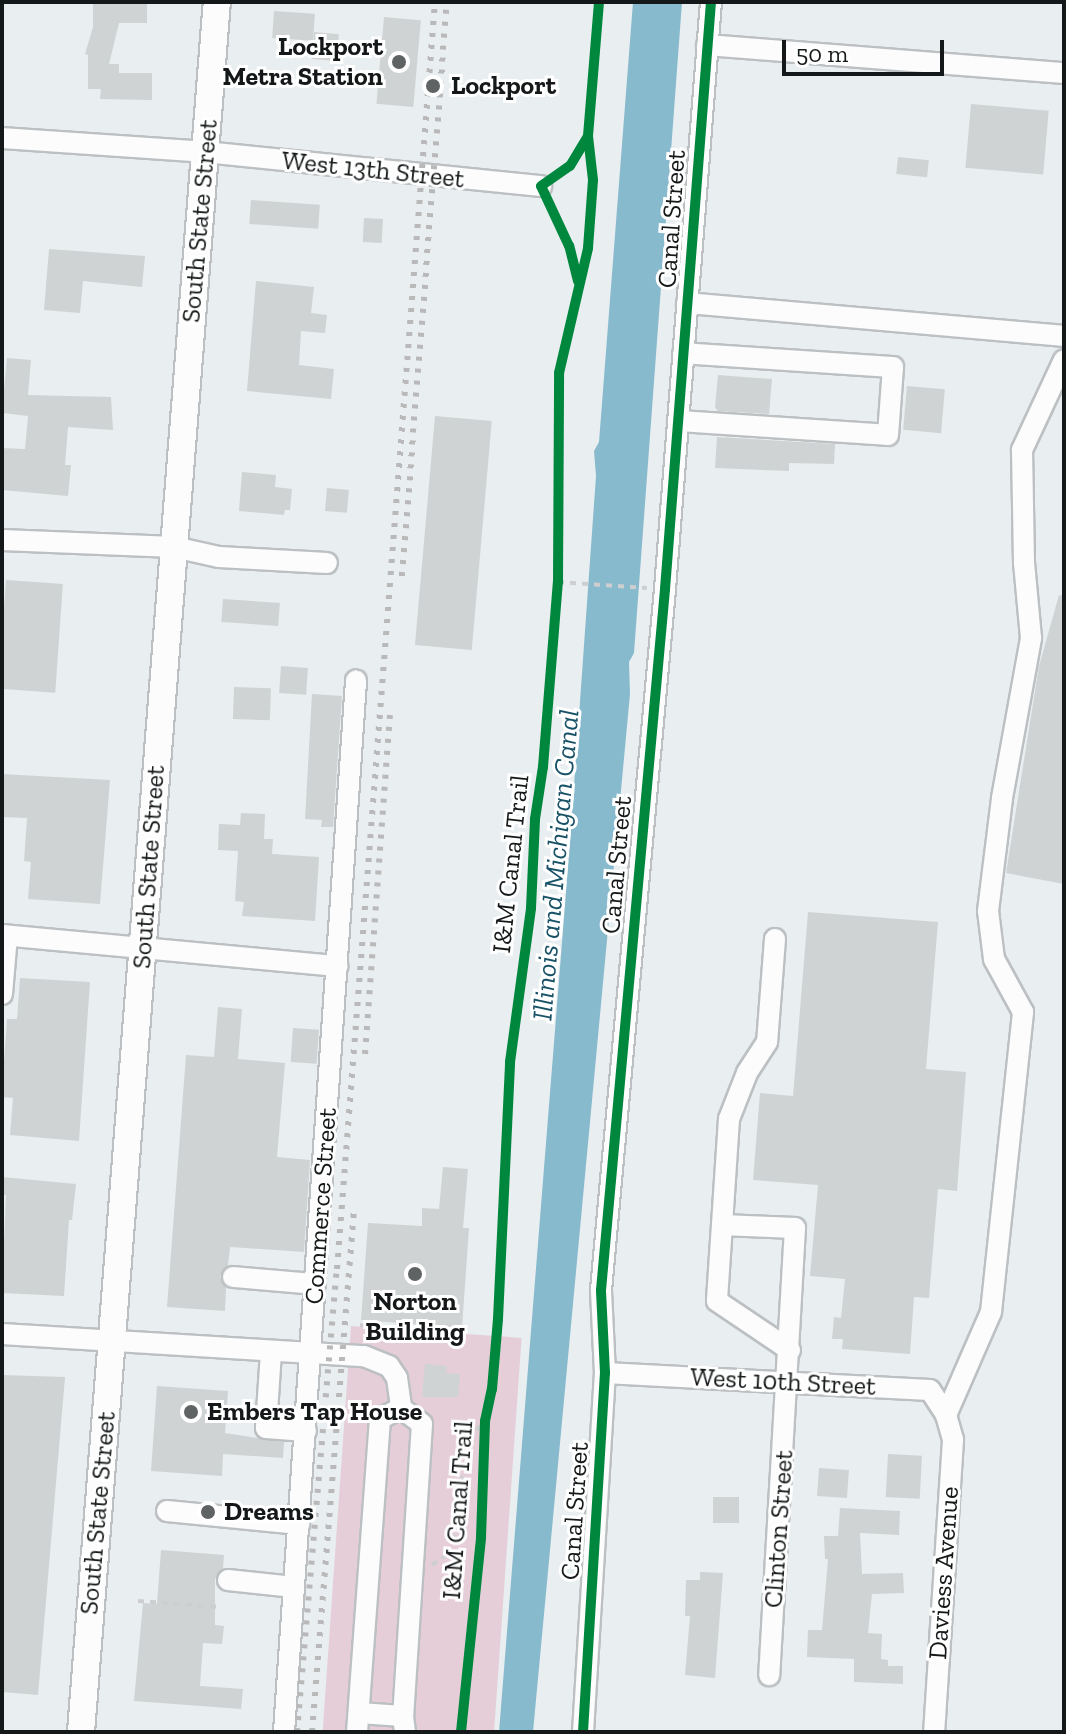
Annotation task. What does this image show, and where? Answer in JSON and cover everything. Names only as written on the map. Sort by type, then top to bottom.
[{"type":"main road","name":"South State Street","points":[[81,1732],[217,2]]},
{"type":"street","name":"Canal Street","points":[[583,1732],[605,1373],[601,1290],[665,589],[711,2]]},
{"type":"street","points":[[707,45],[1064,73]]},
{"type":"street","name":"West 13th Street","points":[[2,138],[205,152],[541,186]]},
{"type":"street","points":[[687,303],[1064,336]]},
{"type":"street","points":[[678,421],[888,435],[893,367],[683,353]]},
{"type":"street","points":[[946,1415],[991,1312],[1023,1012],[994,959],[988,911],[1002,798],[1031,638],[1022,450],[1064,360]]},
{"type":"street","points":[[2,540],[174,547],[219,557],[327,563]]},
{"type":"street","name":"Commerce Street","points":[[284,1732],[356,680]]},
{"type":"street","points":[[2,994],[4,935],[338,966]]},
{"type":"street","points":[[775,939],[767,1042],[747,1073],[729,1119],[717,1301],[790,1350]]},
{"type":"street","name":"Clinton Street","points":[[722,1225],[795,1228],[769,1675]]},
{"type":"street","points":[[233,1277],[315,1284]]},
{"type":"street","points":[[2,1334],[364,1356],[389,1366],[397,1378],[401,1408],[422,1424],[404,1724],[358,1722],[380,1419],[401,1408]]},
{"type":"street","points":[[271,1352],[266,1428],[306,1431]]},
{"type":"street","name":"West 10th Street","points":[[605,1373],[930,1390],[946,1415]]},
{"type":"street","name":"Daviess Avenue","points":[[934,1732],[953,1440],[946,1415]]},
{"type":"street","points":[[167,1511],[299,1524]]},
{"type":"street","points":[[228,1580],[294,1587]]},
{"type":"path","points":[[556,596],[557,567]]},
{"type":"path","points":[[558,582],[665,589]]},
{"type":"path","points":[[360,1325],[416,1330]]},
{"type":"path","points":[[412,1575],[440,1561],[454,1541],[468,1439],[486,1416]]},
{"type":"path","points":[[138,1601],[222,1607]]},
{"type":"shaded area","points":[[351,1326],[522,1338],[494,1732],[323,1732]]},
{"type":"water","name":"Illinois and Michigan Canal","points":[[633,2],[682,2],[634,653],[629,662],[630,694],[533,1732],[499,1732],[570,842],[596,476],[594,451],[599,442]]},
{"type":"building","points":[[93,2],[147,2],[147,23],[119,23],[109,64],[119,64],[119,73],[152,73],[152,100],[100,99],[101,89],[88,89],[88,55],[85,54],[93,27]]},
{"type":"building","points":[[274,11],[315,14],[313,41],[272,38]]},
{"type":"building","name":"Lockport Metra Station","points":[[384,17],[421,20],[413,107],[376,104]]},
{"type":"building","points":[[314,32],[339,34],[337,61],[312,59]]},
{"type":"building","points":[[971,104],[1049,111],[1043,175],[965,168]]},
{"type":"building","points":[[898,157],[929,160],[927,177],[896,174]]},
{"type":"building","points":[[251,200],[320,205],[318,229],[249,224]]},
{"type":"building","points":[[364,218],[383,219],[382,243],[363,242]]},
{"type":"building","points":[[49,249],[145,256],[142,287],[83,281],[80,313],[44,310]]},
{"type":"building","points":[[256,281],[314,287],[311,313],[327,315],[325,333],[301,331],[299,365],[334,369],[331,399],[247,391]]},
{"type":"building","points":[[7,358],[31,360],[28,395],[111,397],[113,430],[68,427],[65,465],[71,465],[68,496],[2,490],[2,448],[25,449],[28,416],[2,413]]},
{"type":"building","points":[[718,375],[772,379],[769,414],[718,411],[715,407]]},
{"type":"building","points":[[907,386],[945,389],[941,433],[903,430]]},
{"type":"building","points":[[435,416],[492,421],[472,650],[415,645]]},
{"type":"building","points":[[717,437],[835,444],[834,464],[789,463],[789,471],[715,468]]},
{"type":"building","points":[[242,472],[276,475],[275,487],[292,489],[290,510],[285,510],[284,515],[239,511]]},
{"type":"building","points":[[327,488],[349,490],[347,513],[325,511]]},
{"type":"building","points":[[6,580],[63,584],[55,693],[2,689]]},
{"type":"building","points":[[1059,595],[1064,596],[1064,884],[1006,873],[1039,666]]},
{"type":"building","points":[[223,599],[280,603],[278,626],[221,622]]},
{"type":"building","points":[[281,666],[308,668],[306,695],[279,693]]},
{"type":"building","points":[[234,687],[271,688],[270,720],[233,719]]},
{"type":"building","points":[[312,694],[342,696],[333,827],[321,827],[322,820],[305,819]]},
{"type":"building","points":[[2,774],[110,780],[100,904],[28,899],[31,862],[24,861],[27,818],[2,817]]},
{"type":"building","points":[[241,813],[265,814],[264,839],[273,839],[272,854],[319,857],[315,921],[242,916],[244,902],[235,901],[238,851],[218,850],[219,824],[240,825]]},
{"type":"building","points":[[808,912],[938,922],[926,1069],[966,1072],[957,1191],[938,1189],[929,1298],[914,1297],[910,1354],[842,1349],[843,1339],[832,1339],[834,1317],[841,1318],[845,1279],[810,1276],[818,1185],[753,1180],[760,1093],[793,1096]]},
{"type":"building","points":[[20,978],[90,982],[79,1141],[10,1135],[13,1098],[2,1097],[2,1090],[7,1019],[17,1019]]},
{"type":"building","points":[[218,1007],[242,1009],[238,1059],[285,1063],[277,1157],[310,1160],[304,1252],[230,1247],[228,1265],[220,1277],[226,1288],[225,1311],[167,1307],[186,1055],[214,1057]]},
{"type":"building","points":[[293,1028],[319,1030],[317,1064],[291,1062]]},
{"type":"building","name":"Norton Building","points":[[443,1167],[468,1169],[463,1228],[469,1228],[462,1328],[361,1320],[368,1223],[422,1226],[422,1208],[439,1209]]},
{"type":"building","points":[[2,1177],[76,1184],[72,1220],[69,1220],[64,1296],[2,1293],[6,1195],[2,1195]]},
{"type":"building","points":[[425,1364],[447,1366],[446,1373],[460,1374],[458,1397],[422,1397]]},
{"type":"building","points":[[2,1375],[65,1377],[38,1695],[2,1692]]},
{"type":"building","name":"Embers Tap House","points":[[157,1386],[228,1391],[225,1433],[284,1442],[283,1458],[223,1454],[222,1476],[151,1471]]},
{"type":"building","points":[[888,1454],[922,1456],[920,1499],[886,1497]]},
{"type":"building","points":[[819,1468],[849,1470],[847,1498],[817,1496]]},
{"type":"building","points":[[713,1497],[739,1497],[739,1523],[713,1523]]},
{"type":"building","points":[[840,1508],[900,1511],[899,1535],[860,1533],[862,1574],[903,1573],[904,1593],[872,1594],[868,1633],[882,1634],[881,1659],[888,1660],[888,1666],[903,1666],[903,1684],[854,1682],[854,1659],[807,1657],[808,1630],[822,1630],[828,1559],[825,1559],[824,1536],[838,1536]]},
{"type":"building","points":[[161,1550],[224,1555],[223,1568],[215,1579],[215,1625],[224,1626],[222,1644],[203,1643],[200,1686],[243,1689],[241,1709],[134,1701],[143,1603],[157,1604]]},
{"type":"building","points":[[700,1572],[723,1573],[715,1678],[685,1675],[690,1616],[685,1616],[686,1580],[700,1580]]},
{"type":"railway","points":[[297,1732],[337,1269],[435,2]]},
{"type":"railway","points":[[402,576],[447,2]]},
{"type":"railway","points":[[365,1054],[390,715]]},
{"type":"railway","points":[[312,1732],[354,1210]]},
{"type":"cycle path","name":"I&M Canal Trail","points":[[461,1732],[481,1537],[485,1421],[492,1389],[498,1319],[510,1062],[531,908],[535,819],[543,767],[558,582],[559,373],[588,248],[593,180],[588,136],[599,2]]},
{"type":"cycle path","points":[[583,1732],[605,1373],[601,1290],[665,589],[711,2]]},
{"type":"cycle path","points":[[578,281],[569,246],[541,186],[570,166],[588,136]]},
{"type":"place","name":"Lockport Metra Station","points":[[399,62]]},
{"type":"place","name":"Lockport","points":[[433,86]]},
{"type":"place","name":"Norton Building","points":[[415,1274]]},
{"type":"place","name":"Embers Tap House","points":[[191,1412]]},
{"type":"place","name":"Dreams","points":[[208,1512]]}]
